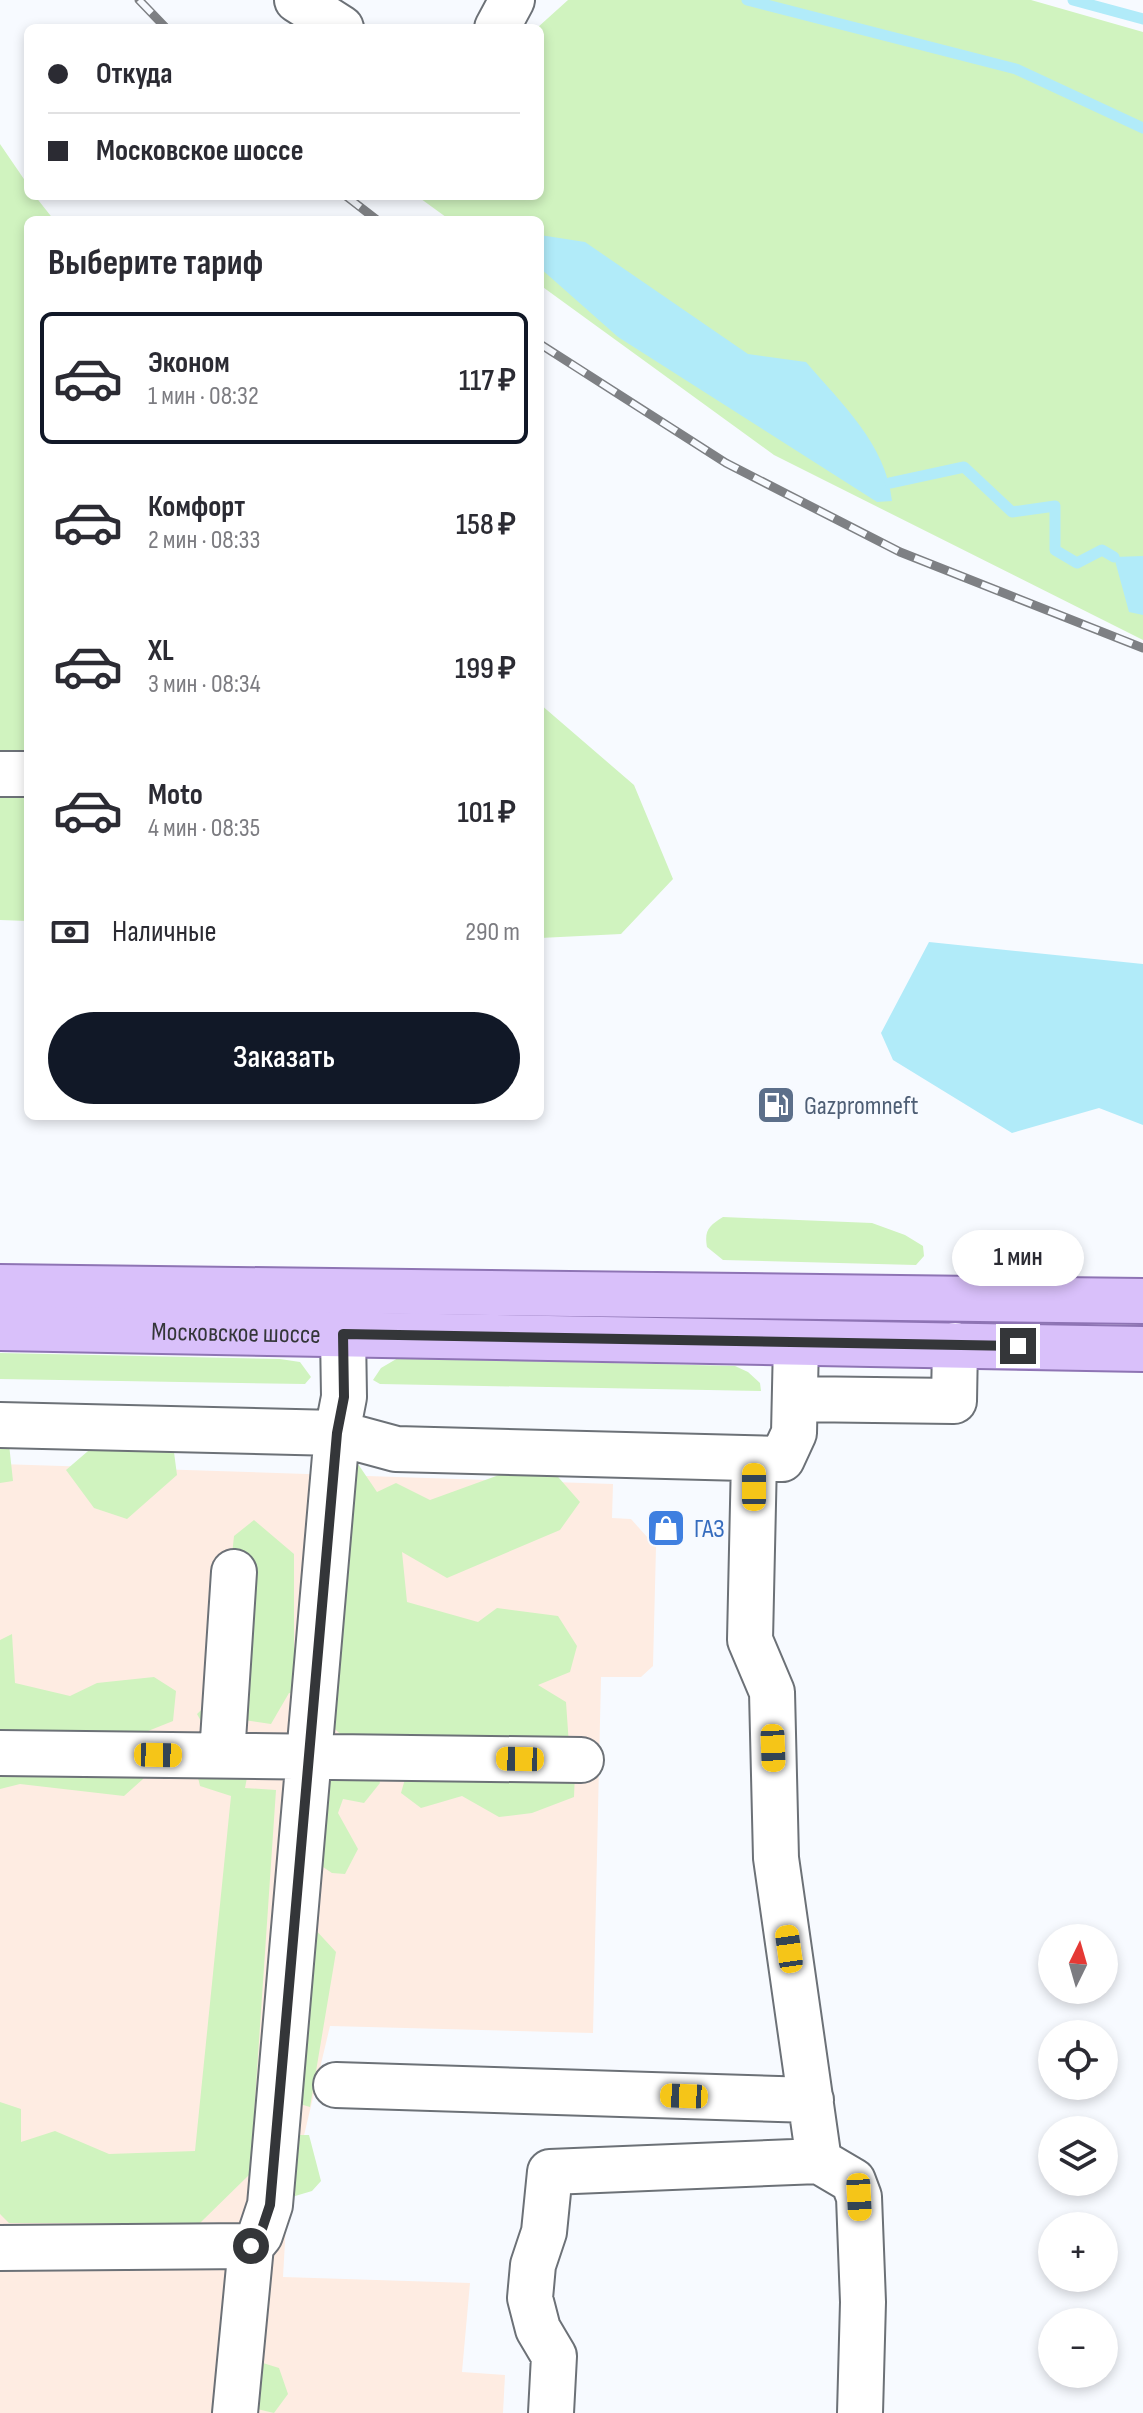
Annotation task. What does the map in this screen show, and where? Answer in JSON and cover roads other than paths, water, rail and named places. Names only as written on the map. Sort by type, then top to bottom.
[{"type":"main road","name":"Московское шоссе","points":[[0,1287],[1143,1301]]},
{"type":"main road","name":"Московское шоссе","points":[[0,1328],[1143,1349]]},
{"type":"street","points":[[297,0],[335,24]]},
{"type":"street","points":[[499,24],[512,0]]},
{"type":"street","points":[[0,774],[24,774]]},
{"type":"street","points":[[235,2413],[251,2246],[260,2235],[270,2205],[337,1433],[344,1397],[343,1334]]},
{"type":"street","points":[[0,1425],[337,1433],[396,1449],[782,1459],[794,1433],[796,1343]]},
{"type":"street","points":[[795,1399],[954,1401],[955,1345]]},
{"type":"street","points":[[754,1459],[750,1640],[772,1692],[776,1858],[819,2161]]},
{"type":"street","points":[[222,1755],[234,1572]]},
{"type":"street","points":[[0,1753],[581,1760]]},
{"type":"street","points":[[336,2085],[811,2100]]},
{"type":"street","points":[[551,2413],[554,2356],[538,2329],[530,2298],[533,2265],[544,2232],[550,2172],[819,2161],[853,2181],[859,2197],[863,2302],[860,2413]]},
{"type":"street","points":[[0,2248],[251,2246]]},
{"type":"water","points":[[544,236],[585,242],[748,354],[806,362],[847,409],[871,443],[888,480],[892,501],[877,502],[618,337],[544,272]]},
{"type":"water","points":[[1143,556],[1143,615],[1129,612],[1114,557]]},
{"type":"water","points":[[929,942],[1143,964],[1143,1125],[1099,1108],[1012,1133],[893,1060],[881,1033]]},
{"type":"waterway","points":[[747,0],[1016,69],[1143,128]]},
{"type":"waterway","points":[[1073,0],[1143,19]]},
{"type":"waterway","points":[[890,483],[964,467],[1012,512],[1055,506],[1055,550],[1077,563],[1102,550],[1114,557]]},
{"type":"railway","points":[[139,0],[162,24]]},
{"type":"railway","points":[[351,200],[372,216]]},
{"type":"railway","points":[[544,347],[726,463],[900,552],[1143,648]]},
{"type":"place","name":"Gazpromneft","points":[[776,1105]]},
{"type":"place","name":"ГАЗ","points":[[666,1528]]}]
